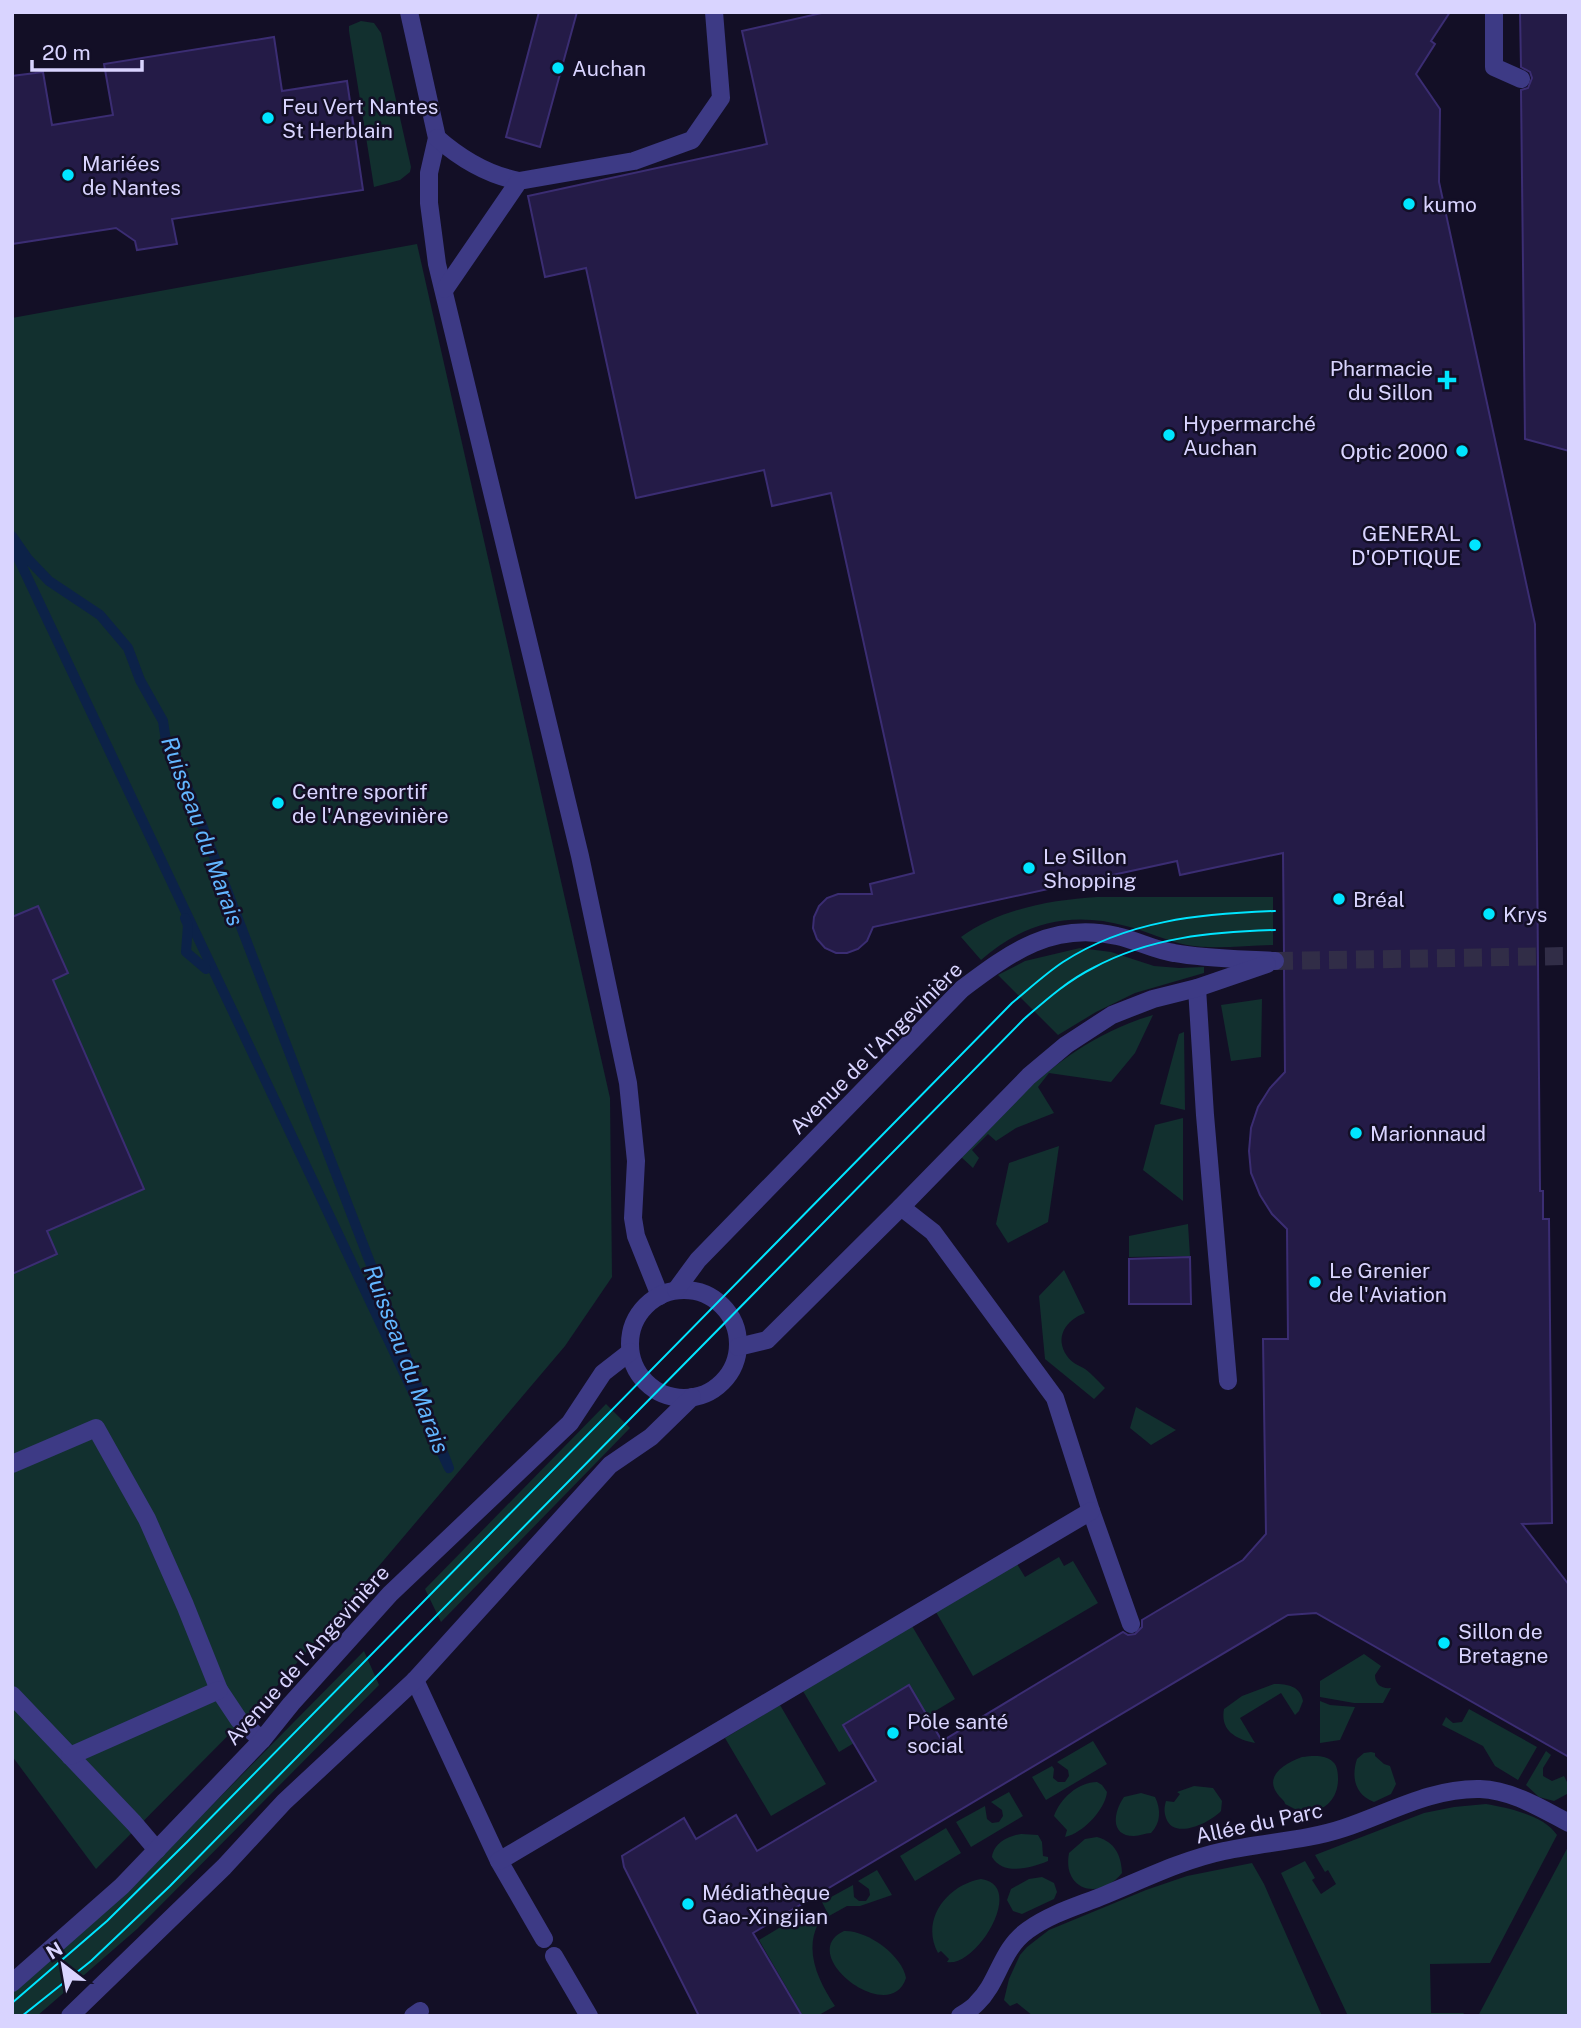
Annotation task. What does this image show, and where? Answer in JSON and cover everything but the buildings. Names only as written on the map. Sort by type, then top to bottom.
[{"type":"street","points":[[409,12],[437,138],[429,173],[429,203],[437,264],[583,870],[630,1095],[636,1161],[633,1208],[635,1227],[668,1293]]},
{"type":"street","points":[[437,138],[457,156],[476,166],[500,177],[519,181],[634,160],[692,140],[721,98],[714,12]]},
{"type":"street","points":[[1494,12],[1494,67],[1521,79]]},
{"type":"street","points":[[445,289],[519,181]]},
{"type":"street","name":"Avenue de l'Angevinière","points":[[668,1293],[962,989],[1026,945],[1059,933],[1093,932],[1116,935],[1171,953],[1275,961],[1197,988],[1153,999],[1112,1015],[1066,1045],[1028,1076],[767,1340],[738,1347]]},
{"type":"street","points":[[1197,988],[1228,1381]]},
{"type":"street","points":[[901,1207],[933,1232],[1055,1398],[1131,1624]]},
{"type":"street","points":[[696,1291],[718,1301],[734,1321],[738,1347],[736,1359],[725,1379],[706,1393],[692,1397],[672,1396],[656,1391],[642,1378],[630,1352],[631,1332],[643,1308],[668,1293],[696,1291]]},
{"type":"street","name":"Avenue de l'Angevinière","points":[[12,1983],[122,1886],[262,1740],[390,1594],[570,1423],[603,1373],[630,1352]]},
{"type":"street","points":[[70,2016],[224,1867],[284,1802],[415,1680],[610,1465],[651,1437],[692,1397]]},
{"type":"street","points":[[12,1464],[96,1428],[147,1519],[186,1605],[219,1690],[239,1720],[262,1740]]},
{"type":"street","points":[[499,1861],[1091,1511]]},
{"type":"street","points":[[415,1680],[499,1861],[544,1939]]},
{"type":"street","points":[[69,1756],[219,1690]]},
{"type":"street","points":[[12,1695],[157,1850]]},
{"type":"street","name":"Allée du Parc","points":[[960,2016],[978,2003],[1013,1942],[1027,1930],[1059,1911],[1194,1859],[1249,1845],[1311,1837],[1428,1796],[1454,1791],[1482,1789],[1509,1795],[1569,1823]]},
{"type":"street","points":[[554,1956],[589,2016]]},
{"type":"green space","points":[[361,21],[374,23],[381,33],[411,167],[410,172],[400,180],[374,187],[349,31],[349,26]]},
{"type":"green space","name":"Centre sportif de l'Angevinière","points":[[417,244],[610,1098],[612,1277],[565,1346],[279,1684],[96,1869],[12,1756],[12,318]]},
{"type":"green space","points":[[1097,897],[1273,897],[1273,945],[1198,946],[1106,922],[1067,920],[1031,929],[997,947],[981,960],[961,937],[992,919],[1026,908]]},
{"type":"green space","points":[[1080,948],[1111,952],[1154,966],[1204,967],[1204,973],[1135,993],[1058,1035],[998,975],[1025,961]]},
{"type":"green space","points":[[1262,999],[1261,1057],[1231,1061],[1221,1005]]},
{"type":"green space","points":[[1153,1015],[1135,1053],[1111,1082],[1049,1073],[1038,1087],[1054,1113],[1016,1128],[996,1141],[988,1134],[972,1150],[979,1158],[973,1168],[960,1156],[1047,1072],[1096,1039]]},
{"type":"green space","points":[[1184,1032],[1185,1110],[1160,1104],[1179,1034]]},
{"type":"green space","points":[[1183,1118],[1183,1201],[1143,1170],[1155,1125]]},
{"type":"green space","points":[[1059,1146],[1048,1222],[1008,1243],[996,1224],[1009,1163]]},
{"type":"green space","points":[[1188,1224],[1190,1256],[1129,1257],[1129,1236]]},
{"type":"green space","points":[[1064,1270],[1085,1313],[1072,1320],[1064,1330],[1063,1349],[1075,1364],[1088,1371],[1105,1388],[1094,1399],[1045,1359],[1039,1296]]},
{"type":"green space","points":[[606,1404],[630,1428],[441,1622],[425,1589]]},
{"type":"green space","points":[[1136,1407],[1176,1430],[1151,1445],[1130,1428]]},
{"type":"green space","points":[[1059,1557],[1064,1566],[1073,1561],[1098,1603],[973,1676],[936,1612],[1017,1564],[1025,1577]]},
{"type":"green space","points":[[912,1626],[955,1699],[927,1716],[843,1725],[854,1743],[839,1752],[803,1691]]},
{"type":"green space","points":[[364,1651],[379,1685],[137,1929],[37,2016],[12,2016],[12,1993],[152,1866]]},
{"type":"green space","points":[[1364,1654],[1381,1666],[1375,1675],[1378,1684],[1391,1688],[1383,1703],[1354,1703],[1320,1697],[1320,1681]]},
{"type":"green space","points":[[1274,1684],[1289,1685],[1299,1692],[1303,1701],[1299,1711],[1295,1715],[1281,1693],[1240,1718],[1255,1743],[1231,1733],[1224,1723],[1224,1709],[1242,1696]]},
{"type":"green space","points":[[1320,1701],[1330,1705],[1355,1707],[1340,1740],[1320,1743]]},
{"type":"green space","points":[[780,1705],[826,1784],[771,1816],[725,1738]]},
{"type":"green space","points":[[1469,1709],[1537,1747],[1518,1780],[1495,1766],[1483,1746],[1442,1725],[1446,1717],[1453,1723],[1462,1722]]},
{"type":"green space","points":[[1093,1741],[1107,1764],[1046,1800],[1032,1777],[1052,1766],[1053,1778],[1058,1782],[1065,1782],[1069,1776],[1068,1770],[1057,1762]]},
{"type":"green space","points":[[1546,1751],[1551,1755],[1543,1768],[1543,1776],[1552,1781],[1564,1776],[1568,1784],[1567,1794],[1554,1801],[1539,1797],[1526,1785]]},
{"type":"green space","points":[[1371,1752],[1390,1766],[1396,1784],[1391,1794],[1374,1802],[1362,1795],[1356,1785],[1354,1772],[1357,1759],[1364,1753]]},
{"type":"green space","points":[[1318,1756],[1330,1759],[1337,1769],[1334,1796],[1323,1808],[1315,1811],[1298,1810],[1285,1804],[1273,1785],[1276,1774],[1281,1769],[1302,1757]]},
{"type":"green space","points":[[1097,1782],[1107,1792],[1098,1813],[1086,1826],[1065,1837],[1067,1830],[1054,1816],[1057,1810],[1065,1798],[1077,1788]]},
{"type":"green space","points":[[1194,1786],[1213,1788],[1222,1801],[1221,1811],[1193,1827],[1184,1829],[1170,1825],[1164,1810],[1166,1801],[1174,1802],[1180,1794],[1177,1792]]},
{"type":"green space","points":[[1009,1792],[1023,1816],[971,1847],[956,1822],[985,1806],[987,1819],[992,1823],[999,1822],[1003,1816],[1002,1810],[991,1802]]},
{"type":"green space","points":[[1141,1793],[1155,1797],[1159,1811],[1157,1825],[1151,1833],[1126,1835],[1117,1827],[1118,1809],[1124,1797]]},
{"type":"green space","points":[[1486,1804],[1535,1817],[1557,1835],[1490,1963],[1430,1964],[1431,2013],[1464,2013],[1462,2016],[1348,2016],[1281,1873],[1305,1861],[1321,1894],[1336,1884],[1315,1855],[1424,1813]]},
{"type":"green space","points":[[946,1828],[961,1853],[915,1881],[900,1856]]},
{"type":"green space","points":[[1038,1835],[1042,1842],[1043,1856],[1048,1857],[1048,1861],[1018,1869],[1003,1867],[997,1863],[992,1857],[999,1844],[1011,1836]]},
{"type":"green space","points":[[1097,1837],[1116,1850],[1122,1873],[1103,1887],[1085,1888],[1071,1876],[1068,1866],[1069,1853],[1085,1839]]},
{"type":"green space","points":[[1569,1845],[1569,2016],[1478,2016]]},
{"type":"green space","points":[[1252,1863],[1264,1884],[1322,2016],[1033,2016],[1017,2003],[1010,2006],[1004,2000],[1009,1979],[1020,1955],[1049,1930],[1187,1876]]},
{"type":"green space","points":[[877,1870],[892,1895],[860,1906],[847,1906],[829,1916],[822,1902],[853,1885],[854,1897],[859,1901],[866,1901],[870,1895],[869,1889],[858,1881]]},
{"type":"green space","points":[[1042,1877],[1054,1883],[1057,1892],[1054,1899],[1022,1914],[1013,1911],[1007,1900],[1011,1889],[1029,1879]]},
{"type":"green space","points":[[981,1879],[994,1885],[999,1895],[998,1909],[992,1925],[983,1940],[971,1952],[959,1960],[947,1962],[949,1959],[941,1951],[938,1953],[933,1941],[935,1917],[940,1906],[957,1888]]},
{"type":"green space","points":[[809,1910],[818,1924],[813,1945],[815,1966],[835,2006],[817,2016],[803,2016],[759,1940]]},
{"type":"green space","points":[[844,1931],[873,1939],[891,1953],[906,1978],[897,1991],[883,1995],[866,1991],[850,1982],[837,1969],[830,1955],[832,1942]]},
{"type":"waterway","name":"Ruisseau du Marais","points":[[12,536],[28,559],[49,581],[100,615],[128,648],[140,680],[163,721],[166,741],[175,755],[449,1468],[12,545]]},
{"type":"waterway","name":"Ruisseau du Marais","points":[[185,918],[188,925],[186,952],[206,969]]},
{"type":"tunnel","points":[[1275,961],[1569,956]]},
{"type":"tram line","points":[[12,2003],[107,1921],[187,1842],[1012,1003],[1063,962],[1113,937],[1139,928],[1192,917],[1275,911]]},
{"type":"tram line","points":[[22,2016],[91,1961],[170,1886],[1024,1019],[1074,979],[1137,949],[1182,938],[1275,930]]},
{"type":"place","name":"Auchan","points":[[558,68]]},
{"type":"place","name":"Feu Vert Nantes St Herblain","points":[[268,118]]},
{"type":"place","name":"Mariées de Nantes","points":[[68,175]]},
{"type":"place","name":"kumo","points":[[1409,204]]},
{"type":"place","name":"Pharmacie du Sillon","points":[[1447,380]]},
{"type":"place","name":"Hypermarché Auchan","points":[[1169,435]]},
{"type":"place","name":"Optic 2000","points":[[1462,451]]},
{"type":"place","name":"GENERAL D'OPTIQUE","points":[[1475,545]]},
{"type":"place","name":"Centre sportif de l'Angevinière","points":[[278,803]]},
{"type":"place","name":"Le Sillon Shopping","points":[[1029,868]]},
{"type":"place","name":"Bréal","points":[[1339,899]]},
{"type":"place","name":"Krys","points":[[1489,914]]},
{"type":"place","name":"Marionnaud","points":[[1356,1133]]},
{"type":"place","name":"Le Grenier de l'Aviation","points":[[1315,1282]]},
{"type":"place","name":"Sillon de Bretagne","points":[[1444,1643]]},
{"type":"place","name":"Pôle santé social","points":[[893,1733]]},
{"type":"place","name":"Médiathèque Gao-Xingjian","points":[[688,1904]]}]
